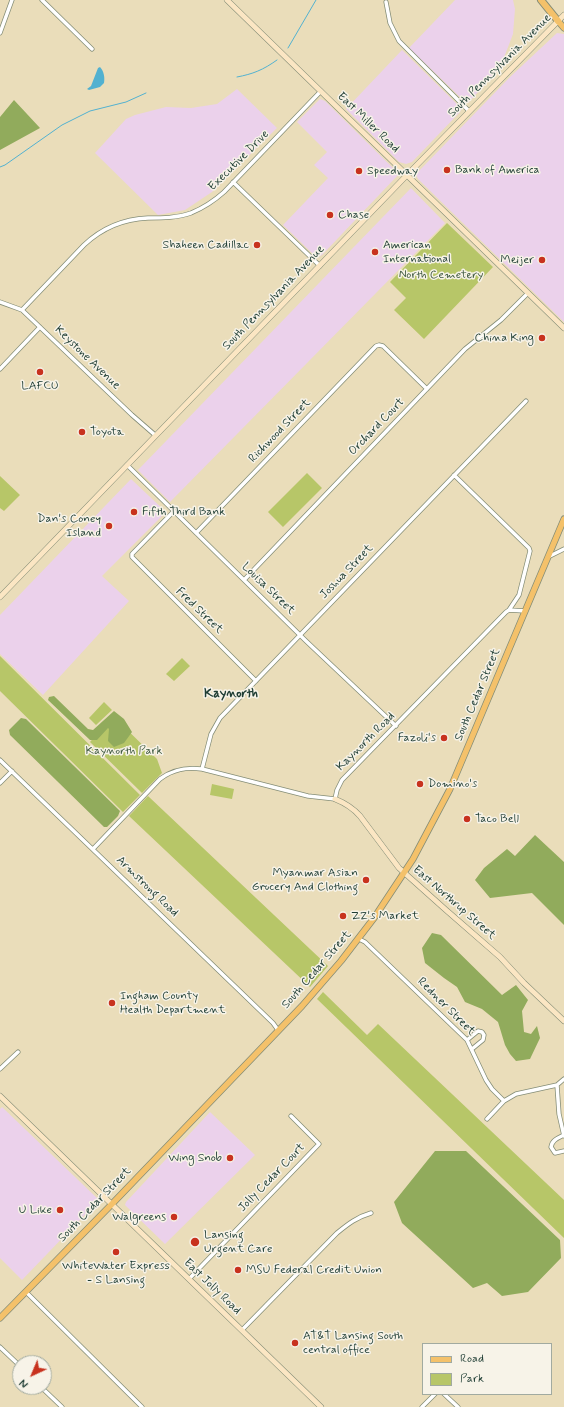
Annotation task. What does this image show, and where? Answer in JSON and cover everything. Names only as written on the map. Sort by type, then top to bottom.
[{"type":"highway","points":[[541,0],[558,21]]},
{"type":"main road","name":"East Miller Road","points":[[227,0],[564,328]]},
{"type":"main road","name":"South Pennsylvania Avenue","points":[[0,597],[155,435],[564,15]]},
{"type":"main road","points":[[558,21],[564,28]]},
{"type":"main road","name":"South Cedar Street","points":[[0,1318],[111,1205],[326,980],[359,939],[404,873],[431,827],[450,789],[564,519]]},
{"type":"main road","name":"East Northrup Street","points":[[335,799],[346,804],[360,816],[388,855],[404,873],[500,957],[564,1022]]},
{"type":"main road","name":"East Jolly Road","points":[[0,1096],[111,1205],[242,1330],[318,1406]]},
{"type":"street","points":[[0,33],[12,0]]},
{"type":"street","points":[[42,0],[92,49]]},
{"type":"street","points":[[386,2],[390,23],[399,41],[469,111]]},
{"type":"street","name":"Executive Drive","points":[[22,310],[84,245],[106,229],[124,222],[138,219],[165,218],[190,214],[213,201],[321,91]]},
{"type":"street","points":[[233,182],[320,266]]},
{"type":"street","name":"Orchard Court","points":[[244,580],[465,349],[501,320],[528,293]]},
{"type":"street","name":"Keystone Avenue","points":[[0,302],[22,310],[132,416],[155,435]]},
{"type":"street","points":[[0,369],[40,327]]},
{"type":"street","name":"Richwood Street","points":[[196,533],[374,348],[379,345],[383,346],[427,389]]},
{"type":"street","name":"Joshua Street","points":[[202,769],[211,734],[220,718],[526,401]]},
{"type":"street","name":"Louisa Street","points":[[127,465],[300,635],[396,726]]},
{"type":"street","name":"Kaynorth Road","points":[[335,799],[337,790],[342,780],[509,610],[519,595],[530,555],[529,548],[454,475]]},
{"type":"street","name":"Fred Street","points":[[174,511],[132,554],[133,560],[256,681]]},
{"type":"street","points":[[548,557],[564,549]]},
{"type":"street","points":[[509,610],[526,612]]},
{"type":"street","name":"Armstrong Road","points":[[0,760],[273,1023],[278,1030]]},
{"type":"street","points":[[93,849],[152,787],[168,774],[181,768],[202,769],[308,796],[335,799]]},
{"type":"street","points":[[0,783],[12,771]]},
{"type":"street","name":"Redner Street","points":[[359,939],[366,942],[467,1040],[486,1080],[504,1102]]},
{"type":"street","points":[[467,1040],[478,1031],[482,1032],[484,1036],[483,1040],[472,1050]]},
{"type":"street","points":[[0,1069],[18,1052]]},
{"type":"street","points":[[487,1119],[504,1102],[516,1094],[557,1085],[564,1079]]},
{"type":"street","points":[[557,1085],[559,1114],[564,1135],[555,1140],[551,1147],[555,1153],[564,1150]]},
{"type":"street","name":"Jolly Cedar Court","points":[[189,1279],[319,1144],[291,1116]]},
{"type":"street","points":[[242,1330],[346,1224],[360,1216],[371,1213]]},
{"type":"street","points":[[26,1292],[142,1407]]},
{"type":"street","points":[[0,1347],[12,1358]]},
{"type":"street","points":[[49,1395],[62,1407]]},
{"type":"street","points":[[422,1407],[434,1395]]},
{"type":"street","points":[[445,1395],[458,1407]]},
{"type":"shaded area","points":[[455,0],[513,0],[515,9],[513,34],[500,68],[468,103],[464,101],[409,48]]},
{"type":"shaded area","points":[[557,33],[564,34],[564,322],[418,179],[416,175],[510,77]]},
{"type":"shaded area","points":[[402,50],[461,109],[460,112],[412,162],[406,164],[399,162],[346,109]]},
{"type":"shaded area","points":[[237,89],[277,128],[212,192],[185,210],[158,215],[95,153],[126,119],[135,115],[166,107],[191,108],[217,104]]},
{"type":"shaded area","points":[[320,99],[325,101],[396,171],[398,175],[322,255],[318,257],[314,255],[283,225],[328,178],[314,165],[327,152],[297,122]]},
{"type":"shaded area","points":[[411,188],[445,223],[170,502],[138,470]]},
{"type":"shaded area","points":[[131,479],[166,512],[102,576],[129,601],[43,695],[0,654],[0,615]]},
{"type":"shaded area","points":[[2,1107],[99,1200],[22,1280],[0,1258],[0,1109]]},
{"type":"shaded area","points":[[210,1112],[255,1155],[165,1244],[125,1205],[126,1202]]},
{"type":"green space","points":[[14,100],[40,128],[0,150],[0,117]]},
{"type":"green space","name":"North Cemetery","points":[[447,223],[493,267],[424,339],[394,310],[406,298],[390,282]]},
{"type":"green space","points":[[307,473],[322,488],[283,527],[268,512]]},
{"type":"green space","points":[[0,476],[20,495],[4,511],[0,508]]},
{"type":"green space","points":[[0,656],[140,795],[123,812],[0,691]]},
{"type":"green space","points":[[182,658],[190,666],[174,681],[166,674]]},
{"type":"green space","points":[[54,696],[88,729],[93,730],[114,711],[124,719],[132,732],[124,743],[114,747],[108,741],[108,728],[97,740],[90,740],[48,700],[49,697]]},
{"type":"green space","points":[[104,702],[112,710],[96,725],[89,718]]},
{"type":"green space","name":"Kaynorth Park","points":[[113,716],[157,759],[162,773],[142,793],[90,742]]},
{"type":"green space","points":[[21,718],[26,719],[120,811],[118,816],[107,827],[104,827],[10,735],[9,730]]},
{"type":"green space","points":[[212,784],[234,789],[232,799],[210,795]]},
{"type":"green space","points":[[148,796],[328,966],[310,987],[129,816]]},
{"type":"green space","points":[[535,835],[564,862],[564,925],[532,893],[490,898],[475,880],[484,868],[507,849],[515,856]]},
{"type":"green space","points":[[432,933],[441,935],[502,995],[516,985],[528,1000],[522,1011],[524,1032],[531,1034],[537,1026],[540,1038],[530,1059],[516,1061],[505,1045],[498,1022],[482,1009],[465,1002],[457,987],[425,963],[422,948]]},
{"type":"green space","points":[[323,992],[367,1035],[378,1024],[564,1200],[564,1238],[317,999]]},
{"type":"green space","points":[[435,1151],[466,1151],[560,1240],[561,1258],[528,1292],[502,1296],[487,1283],[473,1288],[402,1223],[394,1202]]},
{"type":"water","points":[[100,67],[104,75],[104,83],[100,87],[89,90],[87,89],[91,86],[98,68]]},
{"type":"waterway","points":[[288,48],[316,0]]},
{"type":"waterway","points":[[237,77],[258,71],[277,60]]},
{"type":"waterway","points":[[0,167],[62,125],[90,111],[126,102],[146,93]]},
{"type":"place","name":"Bank of America","points":[[447,170]]},
{"type":"place","name":"Speedway","points":[[359,171]]},
{"type":"place","name":"Chase","points":[[330,215]]},
{"type":"place","name":"Shaheen Cadillac","points":[[257,245]]},
{"type":"place","name":"American International","points":[[375,252]]},
{"type":"place","name":"Meijer","points":[[542,260]]},
{"type":"place","name":"China King","points":[[542,338]]},
{"type":"place","name":"LAFCU","points":[[40,372]]},
{"type":"place","name":"Toyota","points":[[82,432]]},
{"type":"place","name":"Fifth Third Bank","points":[[134,512]]},
{"type":"place","name":"Dan's Coney Island","points":[[109,526]]},
{"type":"place","name":"Fazoli's","points":[[444,738]]},
{"type":"place","name":"Domino's","points":[[420,784]]},
{"type":"place","name":"Taco Bell","points":[[467,819]]},
{"type":"place","name":"Myanmar Asian Grocery And Clothing","points":[[366,880]]},
{"type":"place","name":"ZZ's Market","points":[[343,916]]},
{"type":"place","name":"Ingham County Health Department","points":[[112,1003]]},
{"type":"place","name":"Wing Snob","points":[[230,1158]]},
{"type":"place","name":"U Like","points":[[60,1210]]},
{"type":"place","name":"Walgreens","points":[[174,1217]]},
{"type":"place","name":"Lansing Urgent Care","points":[[195,1242]]},
{"type":"place","name":"WhiteWater Express - S Lansing","points":[[116,1252]]},
{"type":"place","name":"MSU Federal Credit Union","points":[[238,1270]]},
{"type":"place","name":"AT&T Lansing South central office","points":[[295,1343]]},
{"type":"district","name":"Kaynorth","points":[[231,694]]}]
